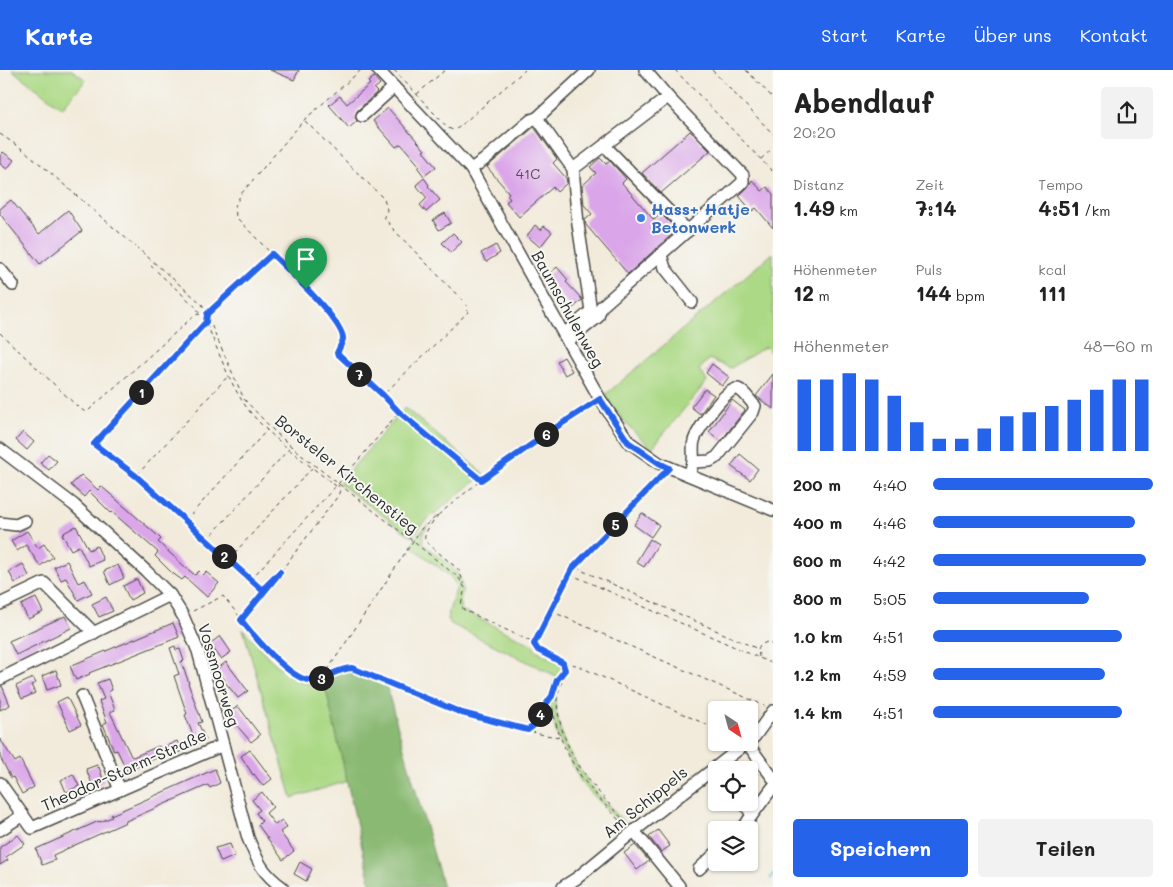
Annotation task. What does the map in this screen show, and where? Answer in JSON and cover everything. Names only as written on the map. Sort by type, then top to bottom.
[{"type":"street","name":"Baumschulenweg","points":[[378,70],[471,169],[600,399],[628,442],[669,468],[773,510]]},
{"type":"street","points":[[471,169],[531,120],[537,118],[589,70]]},
{"type":"street","points":[[566,337],[598,317],[601,307],[743,182],[742,175],[645,70]]},
{"type":"street","points":[[362,116],[394,88]]},
{"type":"street","points":[[573,169],[668,97]]},
{"type":"street","points":[[537,118],[573,169],[578,224],[591,311],[566,337]]},
{"type":"street","points":[[605,146],[688,231]]},
{"type":"street","points":[[661,255],[665,268],[692,302]]},
{"type":"street","points":[[0,269],[13,284]]},
{"type":"street","points":[[688,475],[694,462],[693,442],[703,424],[723,398],[732,390],[738,389],[755,406],[753,412],[725,449],[717,456],[710,460],[694,462]]},
{"type":"street","name":"Vossmoorweg","points":[[0,449],[74,505],[170,595],[183,616],[198,651],[248,838],[257,861],[271,879],[282,887]]},
{"type":"street","points":[[0,523],[16,525],[25,521]]},
{"type":"street","points":[[0,604],[44,583],[94,633]]},
{"type":"street","points":[[0,679],[170,595]]},
{"type":"street","points":[[82,696],[120,790]]},
{"type":"street","name":"Am Schippels","points":[[758,731],[771,710]]},
{"type":"street","name":"Theodor-Storm-Straße","points":[[0,783],[32,828],[223,745]]},
{"type":"street","name":"Am Schippels","points":[[727,761],[738,751]]},
{"type":"street","points":[[754,751],[773,778]]},
{"type":"street","name":"Am Schippels","points":[[563,887],[708,777]]},
{"type":"street","points":[[748,821],[773,787]]},
{"type":"street","points":[[750,811],[752,815]]},
{"type":"street","points":[[0,830],[23,815]]},
{"type":"street","points":[[633,832],[679,886]]},
{"type":"street","points":[[699,869],[708,861]]},
{"type":"path","points":[[361,70],[304,120],[241,194],[234,206],[236,217],[319,303],[340,328],[343,338],[337,353],[399,412],[481,480]]},
{"type":"path","points":[[394,70],[448,128],[453,130],[458,128],[525,70]]},
{"type":"path","points":[[417,94],[445,70]]},
{"type":"path","points":[[674,70],[773,172]]},
{"type":"path","points":[[712,70],[773,134]]},
{"type":"path","points":[[746,70],[773,98]]},
{"type":"path","points":[[304,120],[384,199],[387,210],[384,217],[393,229],[468,309],[468,312],[383,395]]},
{"type":"path","name":"Borsteler Kirchenstieg","points":[[0,134],[25,152],[202,304],[244,399],[275,432],[337,485],[459,578],[465,588]]},
{"type":"path","points":[[761,159],[773,148]]},
{"type":"path","points":[[272,254],[207,314],[206,322],[94,444],[136,476],[262,590],[280,572]]},
{"type":"path","points":[[151,266],[197,308],[199,314],[206,322],[229,374],[248,408],[268,429],[312,467],[337,485],[340,490],[338,496],[241,620]]},
{"type":"path","points":[[0,333],[79,408],[88,411],[195,315],[199,314]]},
{"type":"path","points":[[136,476],[229,374]]},
{"type":"path","points":[[324,677],[421,529],[481,480],[600,399]]},
{"type":"path","points":[[250,579],[337,485],[399,412]]},
{"type":"path","points":[[185,521],[268,429]]},
{"type":"path","points":[[207,540],[290,448]]},
{"type":"path","points":[[228,560],[312,467]]},
{"type":"path","points":[[534,644],[576,565],[669,468]]},
{"type":"path","points":[[440,512],[426,531],[424,537],[431,548],[459,570],[465,588],[461,605],[464,610],[534,644],[538,650],[563,663],[576,665],[708,725]]},
{"type":"path","points":[[576,565],[583,571],[758,648]]},
{"type":"path","points":[[570,574],[773,664]]},
{"type":"path","points":[[183,616],[223,596],[269,653],[301,678],[308,680],[324,677],[345,668],[352,668],[462,713],[560,737]]},
{"type":"path","points":[[552,611],[771,710]]},
{"type":"path","points":[[758,648],[767,642],[773,644]]},
{"type":"path","points":[[758,648],[760,658]]},
{"type":"path","points":[[563,663],[565,670],[557,698],[559,719],[572,753],[588,779],[633,832]]},
{"type":"path","points":[[528,730],[537,723],[541,711],[552,696],[557,680],[565,670]]},
{"type":"path","points":[[552,696],[554,717],[560,737],[585,782],[633,832]]},
{"type":"green space","points":[[12,70],[72,70],[86,80],[62,108]]},
{"type":"green space","points":[[773,253],[773,355],[765,347],[731,368],[709,359],[699,370],[707,381],[652,448],[626,423],[605,395]]},
{"type":"green space","points":[[405,408],[484,474],[423,523],[412,537],[339,483]]},
{"type":"green space","points":[[428,524],[423,534],[423,543],[447,562],[457,573],[462,587],[461,610],[533,645],[536,650],[562,665],[562,674],[555,701],[558,721],[564,739],[572,756],[593,787],[632,830],[629,833],[581,782],[557,735],[548,699],[556,676],[451,624],[448,619],[449,611],[457,586],[451,577],[411,546],[419,533]]},
{"type":"green space","points":[[243,629],[275,663],[295,679],[313,684],[324,681],[348,781],[292,798]]},
{"type":"green space","points":[[344,671],[356,673],[386,685],[443,887],[371,887],[324,681]]},
{"type":"building","points":[[270,70],[299,70],[294,80]]},
{"type":"building","points":[[374,77],[380,84],[374,89],[377,92],[357,111],[355,117],[357,121],[349,128],[329,105],[340,96],[347,104],[370,84],[368,82]]},
{"type":"building","points":[[388,108],[425,150],[423,151],[436,167],[424,176],[418,168],[420,166],[401,144],[396,147],[373,121]]},
{"type":"building","points":[[534,127],[557,159],[553,163],[566,178],[567,183],[557,192],[553,187],[519,217],[506,202],[510,199],[507,195],[509,193],[487,167]]},
{"type":"building","points":[[690,131],[710,151],[661,193],[642,173]]},
{"type":"building","points":[[3,152],[14,160],[7,169],[0,164],[0,156]]},
{"type":"building","points":[[600,158],[606,164],[610,161],[626,179],[622,183],[654,220],[661,214],[677,230],[628,274],[586,225],[585,220],[592,214],[584,205],[582,186],[596,173],[590,167]]},
{"type":"building","points":[[424,178],[440,200],[426,212],[420,205],[427,198],[416,185]]},
{"type":"building","points":[[752,180],[762,191],[767,187],[773,194],[773,228],[756,208],[752,211],[739,196]]},
{"type":"building","points":[[11,200],[39,234],[68,210],[82,231],[40,264],[0,214],[0,209]]},
{"type":"building","points":[[445,213],[451,223],[439,230],[433,220]]},
{"type":"building","points":[[535,225],[541,230],[544,226],[552,232],[540,247],[527,236]]},
{"type":"building","points":[[453,233],[462,242],[451,252],[442,243]]},
{"type":"building","points":[[496,245],[500,253],[486,262],[481,253]]},
{"type":"building","points":[[557,267],[568,280],[566,282],[582,300],[572,309],[546,277]]},
{"type":"building","points":[[564,357],[572,371],[565,375],[557,361]]},
{"type":"building","points":[[712,364],[729,377],[722,386],[706,373]]},
{"type":"building","points":[[773,374],[773,409],[756,396]]},
{"type":"building","points":[[705,389],[714,395],[700,414],[691,407]]},
{"type":"building","points":[[732,400],[745,410],[721,441],[709,432]]},
{"type":"building","points":[[23,432],[34,442],[27,450],[16,440]]},
{"type":"building","points":[[48,454],[57,461],[49,470],[40,463]]},
{"type":"building","points":[[740,454],[758,469],[750,480],[731,466]]},
{"type":"building","points":[[81,475],[98,490],[101,486],[157,535],[161,539],[158,542],[195,575],[199,571],[203,575],[206,572],[219,583],[207,597],[185,577],[182,580],[171,572],[155,556],[158,552],[111,513],[89,491],[84,497],[71,485]]},
{"type":"building","points":[[642,513],[659,525],[651,537],[634,525]]},
{"type":"building","points":[[76,526],[89,550],[97,546],[103,560],[89,566],[79,546],[71,550],[62,534]]},
{"type":"building","points":[[27,531],[38,548],[44,544],[53,557],[40,566],[26,545],[17,551],[11,541]]},
{"type":"building","points":[[650,539],[658,544],[644,567],[636,562]]},
{"type":"building","points":[[67,561],[78,583],[85,580],[92,593],[78,600],[66,578],[61,580],[54,567]]},
{"type":"building","points":[[23,564],[29,576],[15,583],[9,572]]},
{"type":"building","points":[[118,565],[124,578],[110,585],[104,571]]},
{"type":"building","points":[[137,579],[143,593],[130,600],[123,586]]},
{"type":"building","points":[[106,597],[113,611],[99,617],[92,604]]},
{"type":"building","points":[[36,598],[43,612],[28,619],[21,605]]},
{"type":"building","points":[[65,616],[71,628],[16,655],[9,641]]},
{"type":"building","points":[[173,623],[179,637],[76,680],[70,666]]},
{"type":"building","points":[[220,636],[231,652],[221,659],[210,644]]},
{"type":"building","points":[[175,646],[176,650],[180,649],[184,661],[181,662],[202,722],[198,723],[206,740],[193,745],[189,737],[193,735],[174,676],[179,674],[170,648]]},
{"type":"building","points":[[226,662],[248,691],[238,698],[217,669]]},
{"type":"building","points":[[56,670],[61,685],[47,690],[42,676]]},
{"type":"building","points":[[33,678],[36,683],[31,685],[35,693],[22,699],[16,686]]},
{"type":"building","points":[[108,679],[112,690],[108,692],[115,710],[110,712],[131,756],[133,757],[159,746],[160,749],[177,741],[182,751],[172,755],[170,752],[127,771],[117,750],[114,751],[103,724],[107,722],[99,701],[104,699],[97,683]]},
{"type":"building","points":[[0,686],[2,686],[10,705],[0,710]]},
{"type":"building","points":[[67,697],[81,725],[70,730],[57,702]]},
{"type":"building","points":[[238,706],[260,735],[251,742],[229,713]]},
{"type":"building","points":[[0,739],[15,762],[20,759],[34,787],[22,794],[0,757]]},
{"type":"building","points":[[250,750],[272,779],[263,786],[253,775],[241,756]]},
{"type":"building","points":[[97,765],[104,782],[93,786],[86,769]]},
{"type":"building","points":[[215,769],[220,783],[210,788],[208,785],[126,821],[53,855],[55,860],[42,865],[36,849],[112,817],[111,815]]},
{"type":"building","points":[[73,774],[79,786],[66,792],[61,780]]},
{"type":"building","points":[[262,792],[273,807],[266,813],[275,825],[282,820],[287,827],[280,832],[294,851],[283,860],[258,825],[262,821],[256,813],[260,810],[252,800]]},
{"type":"building","points":[[658,830],[670,846],[661,852],[649,837]]},
{"type":"building","points":[[18,835],[25,844],[6,857],[8,860],[0,865],[0,847]]},
{"type":"building","points":[[230,844],[235,856],[221,862],[215,848]]},
{"type":"building","points":[[635,845],[649,861],[637,870],[624,853]]},
{"type":"building","points":[[300,862],[312,869],[306,881],[294,874]]},
{"type":"waterway","points":[[771,878],[773,874]]},
{"type":"place","name":"Hass+ Hatje Betonwerk","points":[[641,218]]},
{"type":"route","points":[[272,254],[306,289],[340,328],[343,338],[337,353],[412,424],[437,442],[481,480],[600,399],[628,442],[669,468],[572,569],[534,644],[538,650],[563,663],[565,670],[560,674],[552,696],[541,711],[537,723],[528,730],[462,713],[352,668],[345,668],[318,679],[308,680],[301,678],[269,653],[241,620],[280,572],[262,590],[136,476],[94,444],[206,322],[207,314],[272,254]]}]
